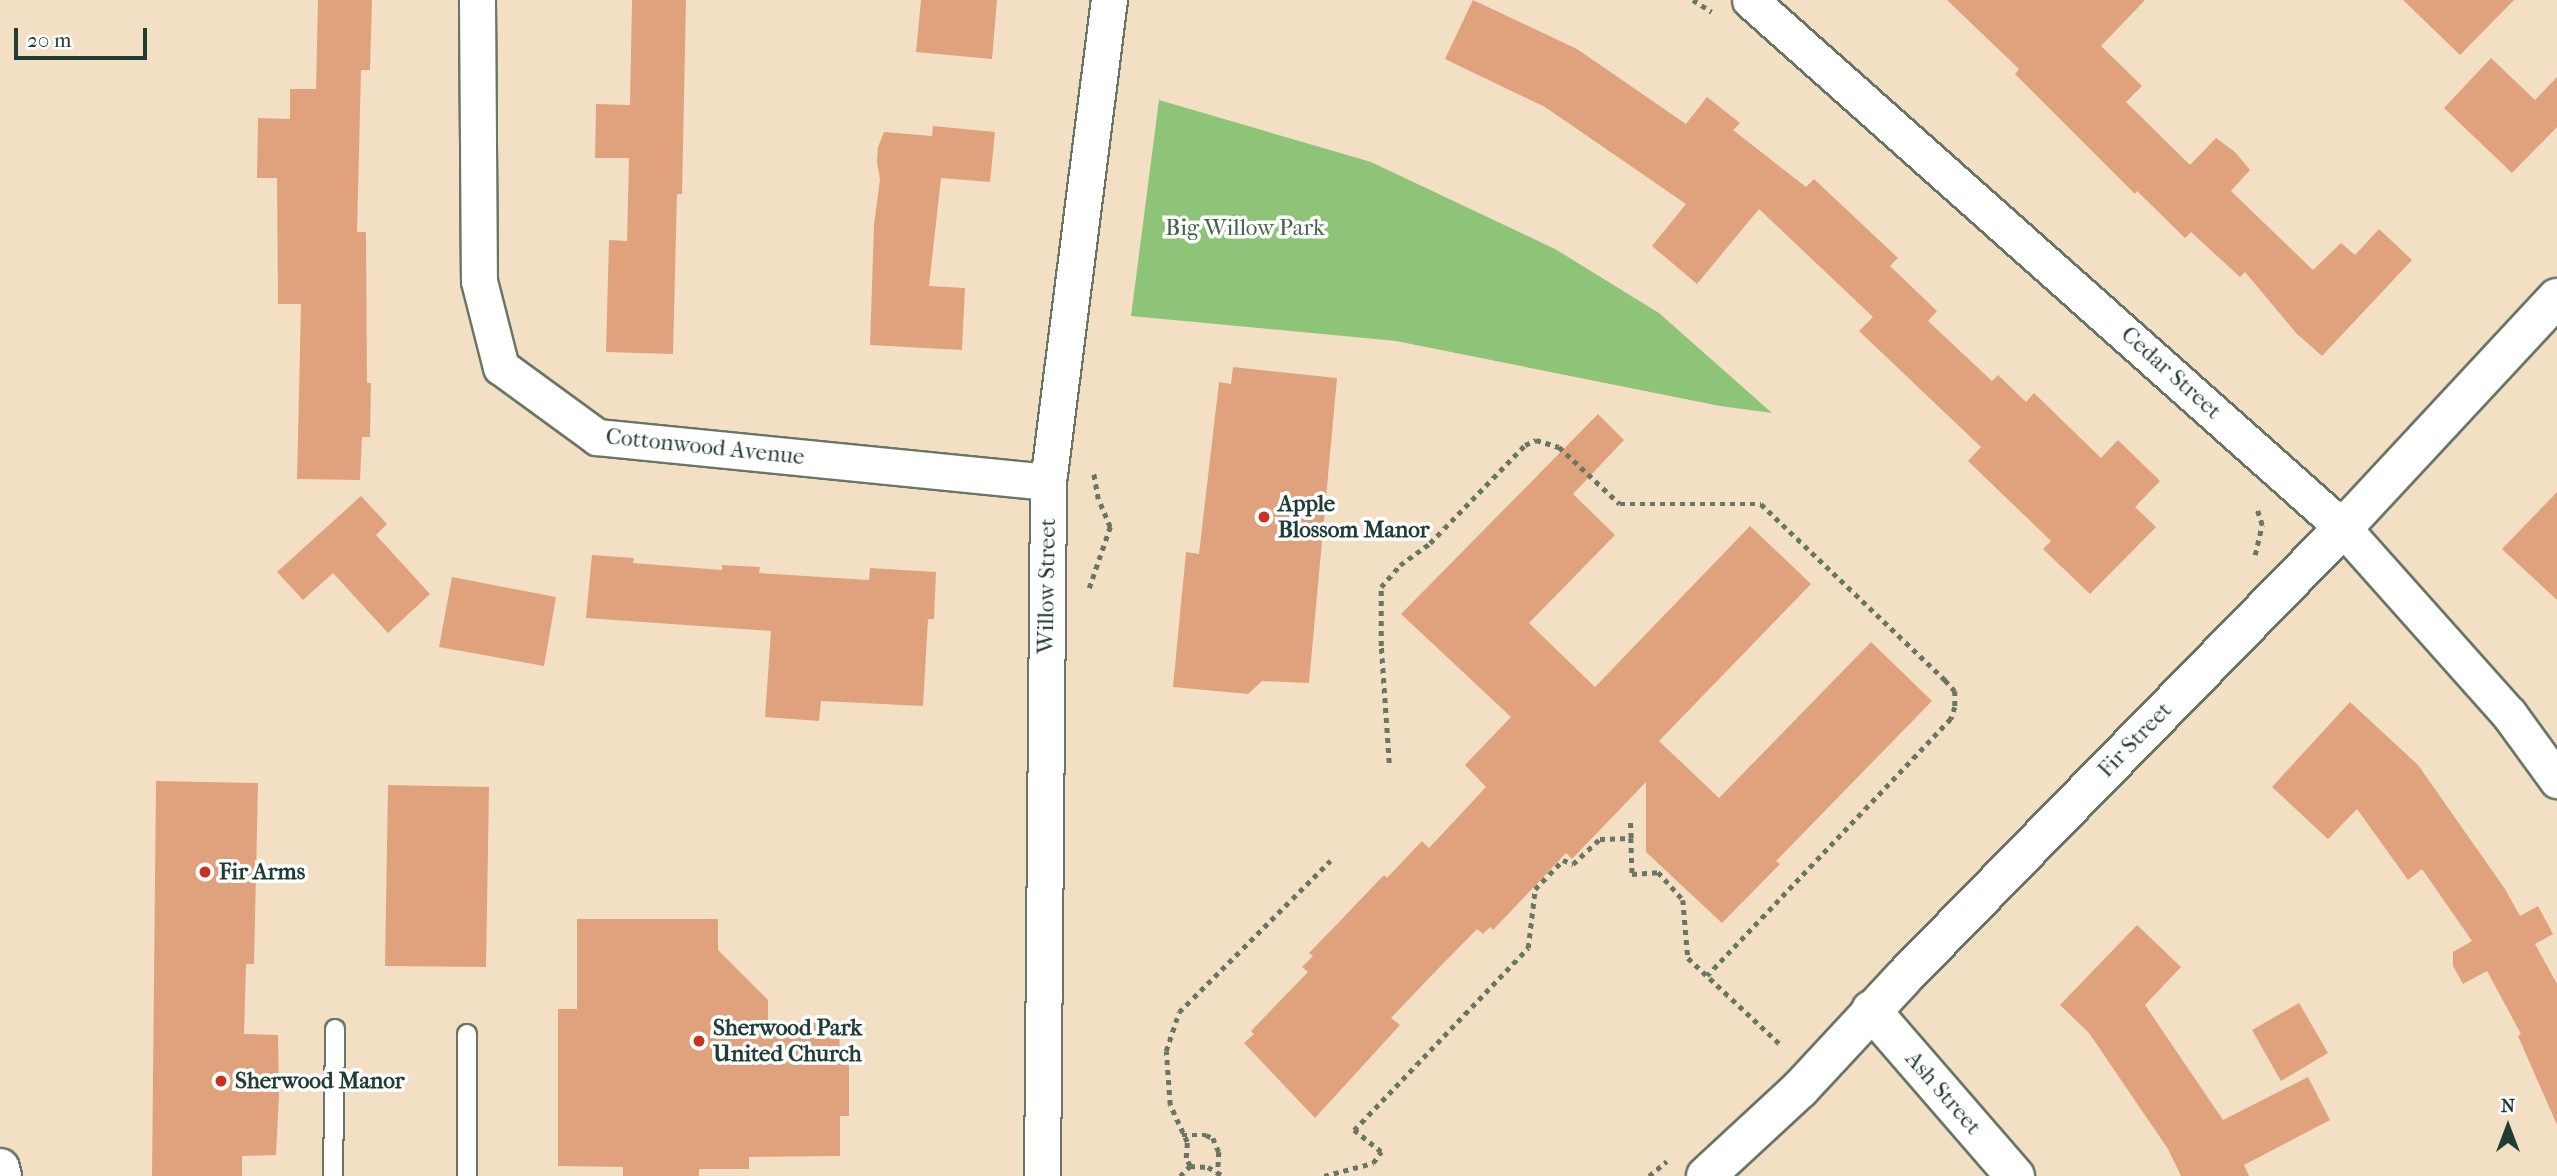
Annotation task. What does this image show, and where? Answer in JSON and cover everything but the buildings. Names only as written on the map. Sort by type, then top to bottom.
[{"type":"street","name":"Cottonwood Avenue","points":[[477,0],[479,281],[501,367],[597,437],[1048,482]]},
{"type":"street","name":"Willow Street","points":[[1042,1176],[1048,482],[1109,0]]},
{"type":"street","name":"Cedar Street","points":[[1735,9],[2343,528],[2510,714],[2557,780]]},
{"type":"street","name":"Fir Street","points":[[1706,1176],[1800,1089],[1871,1010],[2343,528],[2557,298]]},
{"type":"street","name":"Ash Street","points":[[1871,1010],[2015,1176]]},
{"type":"street","points":[[0,1168],[2,1176]]},
{"type":"lane","points":[[333,1176],[335,1029]]},
{"type":"lane","points":[[467,1034],[467,1176]]},
{"type":"path","points":[[1693,0],[1735,9]]},
{"type":"path","points":[[1389,763],[1381,646],[1381,587],[1399,565],[1430,543],[1525,445],[1536,440],[1559,447],[1620,504],[1761,504],[1945,680],[1955,691],[1955,707],[1951,719],[1707,975]]},
{"type":"path","points":[[1089,590],[1110,527],[1098,499],[1093,475],[1094,461]]},
{"type":"path","points":[[2251,566],[2260,543],[2262,525],[2254,499]]},
{"type":"path","points":[[1630,821],[1632,874],[1658,872],[1683,900],[1688,958],[1785,1048],[1778,1055]]},
{"type":"path","points":[[1324,1176],[1373,1163],[1381,1152],[1354,1130],[1528,948],[1535,889],[1563,860],[1573,864],[1600,839],[1631,838]]},
{"type":"path","points":[[1190,1166],[1186,1158],[1187,1142],[1170,1105],[1166,1051],[1178,1012],[1330,860]]},
{"type":"path","points":[[1180,1176],[1190,1166],[1202,1166],[1220,1175],[1219,1152],[1213,1138],[1206,1135],[1182,1135]]},
{"type":"path","points":[[1649,1176],[1670,1158]]},
{"type":"green space","name":"Big Willow Park","points":[[1159,100],[1371,162],[1555,249],[1659,313],[1772,413],[1720,406],[1396,341],[1131,316]]},
{"type":"place","name":"Apple Blossom Manor","points":[[1264,517]]},
{"type":"place","name":"Fir Arms","points":[[205,872]]},
{"type":"place","name":"Sherwood Park United Church","points":[[699,1041]]},
{"type":"place","name":"Sherwood Manor","points":[[221,1081]]}]
